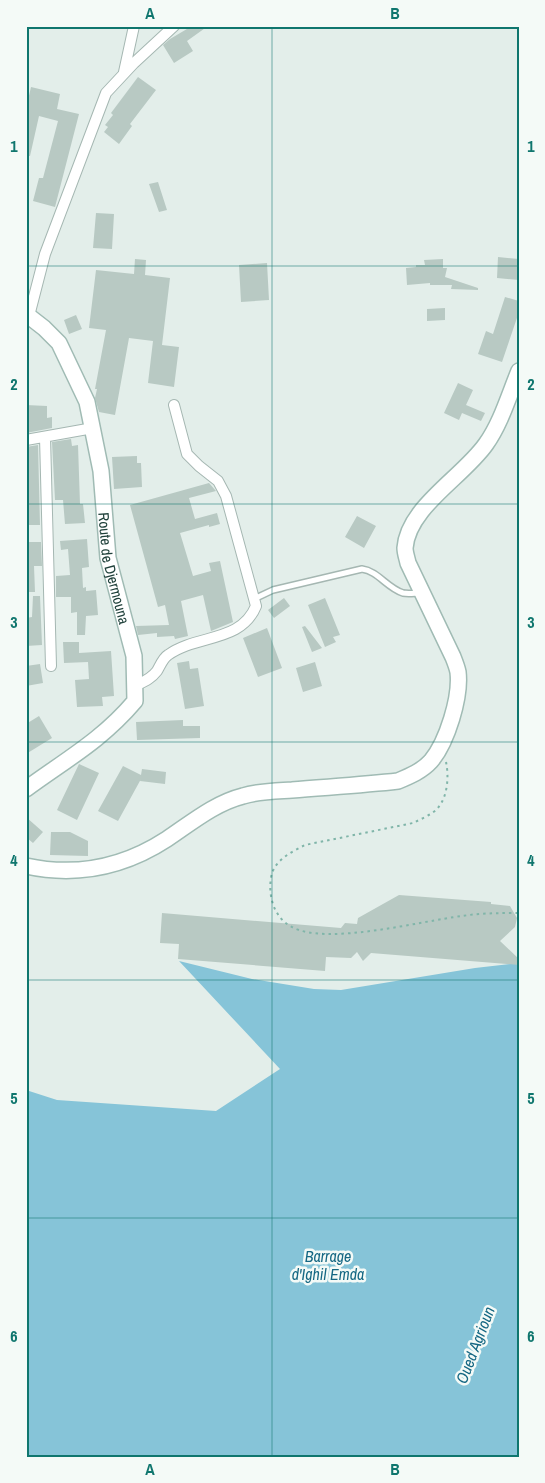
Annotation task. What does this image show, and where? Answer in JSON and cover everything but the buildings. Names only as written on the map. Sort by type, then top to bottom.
[{"type":"main road","name":"Route de Djermouna","points":[[26,789],[82,751],[118,721],[135,701],[134,656],[108,558],[100,471],[87,402],[59,343],[28,315]]},
{"type":"main road","points":[[26,866],[73,872],[105,867],[139,854],[165,840],[199,817],[244,795],[398,781],[415,775],[431,761],[441,745],[454,711],[458,692],[458,672],[453,657],[408,563],[405,550],[408,534],[428,504],[486,444],[499,419],[519,371]]},
{"type":"street","points":[[124,73],[134,26]]},
{"type":"street","points":[[28,315],[45,254],[106,93],[124,73],[174,26]]},
{"type":"street","points":[[135,686],[150,679],[166,656],[188,645],[232,632],[245,624],[256,606],[226,496],[218,481],[187,454],[174,405]]},
{"type":"street","points":[[26,440],[93,428]]},
{"type":"street","points":[[45,437],[51,666]]},
{"type":"lane","points":[[254,599],[280,588],[362,569],[369,570],[382,581],[404,593],[422,593]]},
{"type":"path","points":[[441,745],[448,776],[444,795],[438,808],[428,816],[413,823],[304,845],[289,852],[278,862],[271,875],[269,891],[274,907],[280,918],[293,928],[322,934],[365,931],[481,914],[519,913]]},
{"type":"water","name":"Barrage d'Ighil Emda","points":[[179,961],[252,979],[314,989],[341,990],[475,968],[519,963],[519,1457],[26,1457],[26,1090],[57,1100],[216,1111],[280,1069]]},
{"type":"water label","name":"Oued Agrioun","points":[[475,1345]]}]
